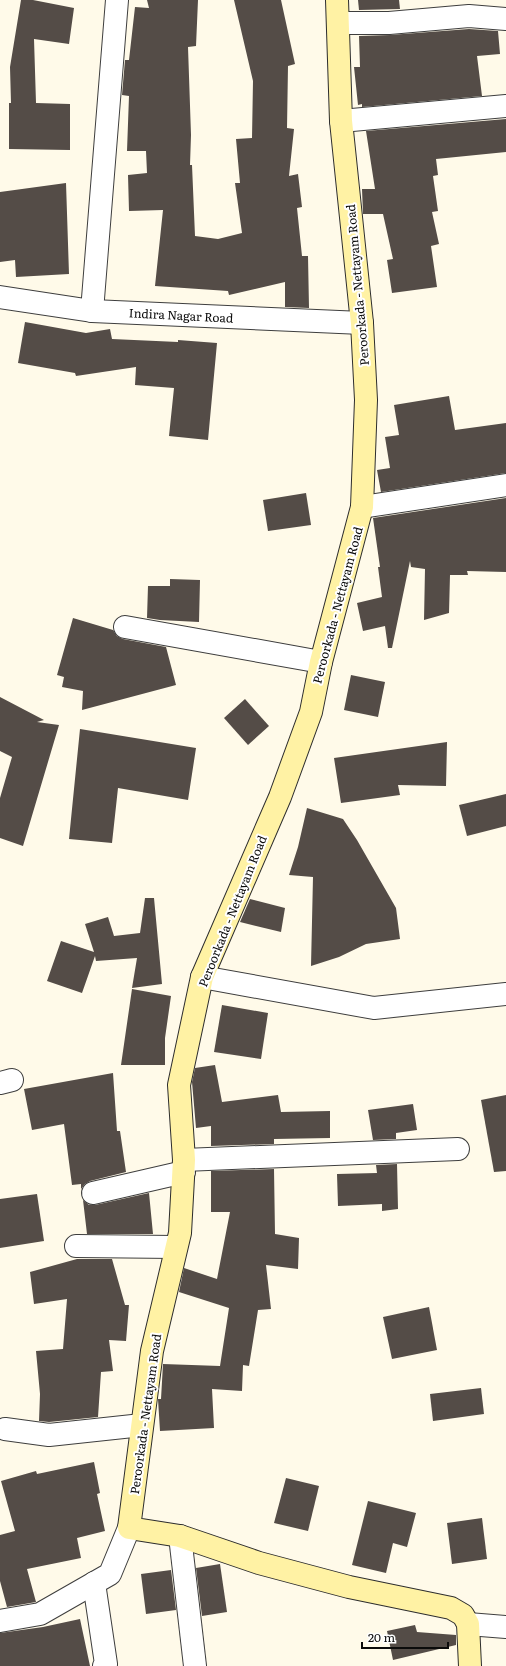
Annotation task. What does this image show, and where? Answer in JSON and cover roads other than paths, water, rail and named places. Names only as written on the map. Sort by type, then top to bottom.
[{"type":"street","points":[[92,311],[117,0]]},
{"type":"street","name":"Peroorkada - Nettayam Road","points":[[129,1528],[152,1351],[180,1233],[184,1166],[178,1085],[202,977],[280,797],[310,712],[321,662],[362,508],[366,400],[362,323],[341,121],[337,0]]},
{"type":"street","points":[[338,23],[389,23],[469,16],[506,19]]},
{"type":"street","points":[[341,121],[506,106]]},
{"type":"street","name":"Indira Nagar Road","points":[[0,297],[92,311],[362,323]]},
{"type":"street","points":[[362,508],[506,485]]},
{"type":"street","points":[[125,627],[321,662]]},
{"type":"street","points":[[202,977],[374,1008],[506,994]]},
{"type":"street","points":[[93,1193],[184,1166],[458,1149]]},
{"type":"street","points":[[76,1246],[176,1247]]},
{"type":"street","points":[[6,1429],[49,1435],[142,1425]]},
{"type":"street","points":[[0,1621],[40,1614],[110,1574],[129,1528],[180,1536],[259,1563],[349,1587],[451,1608],[463,1615],[468,1624],[470,1666]]},
{"type":"street","points":[[180,1536],[195,1666]]},
{"type":"street","points":[[94,1583],[106,1664],[104,1666]]},
{"type":"street","points":[[468,1624],[506,1627]]}]
